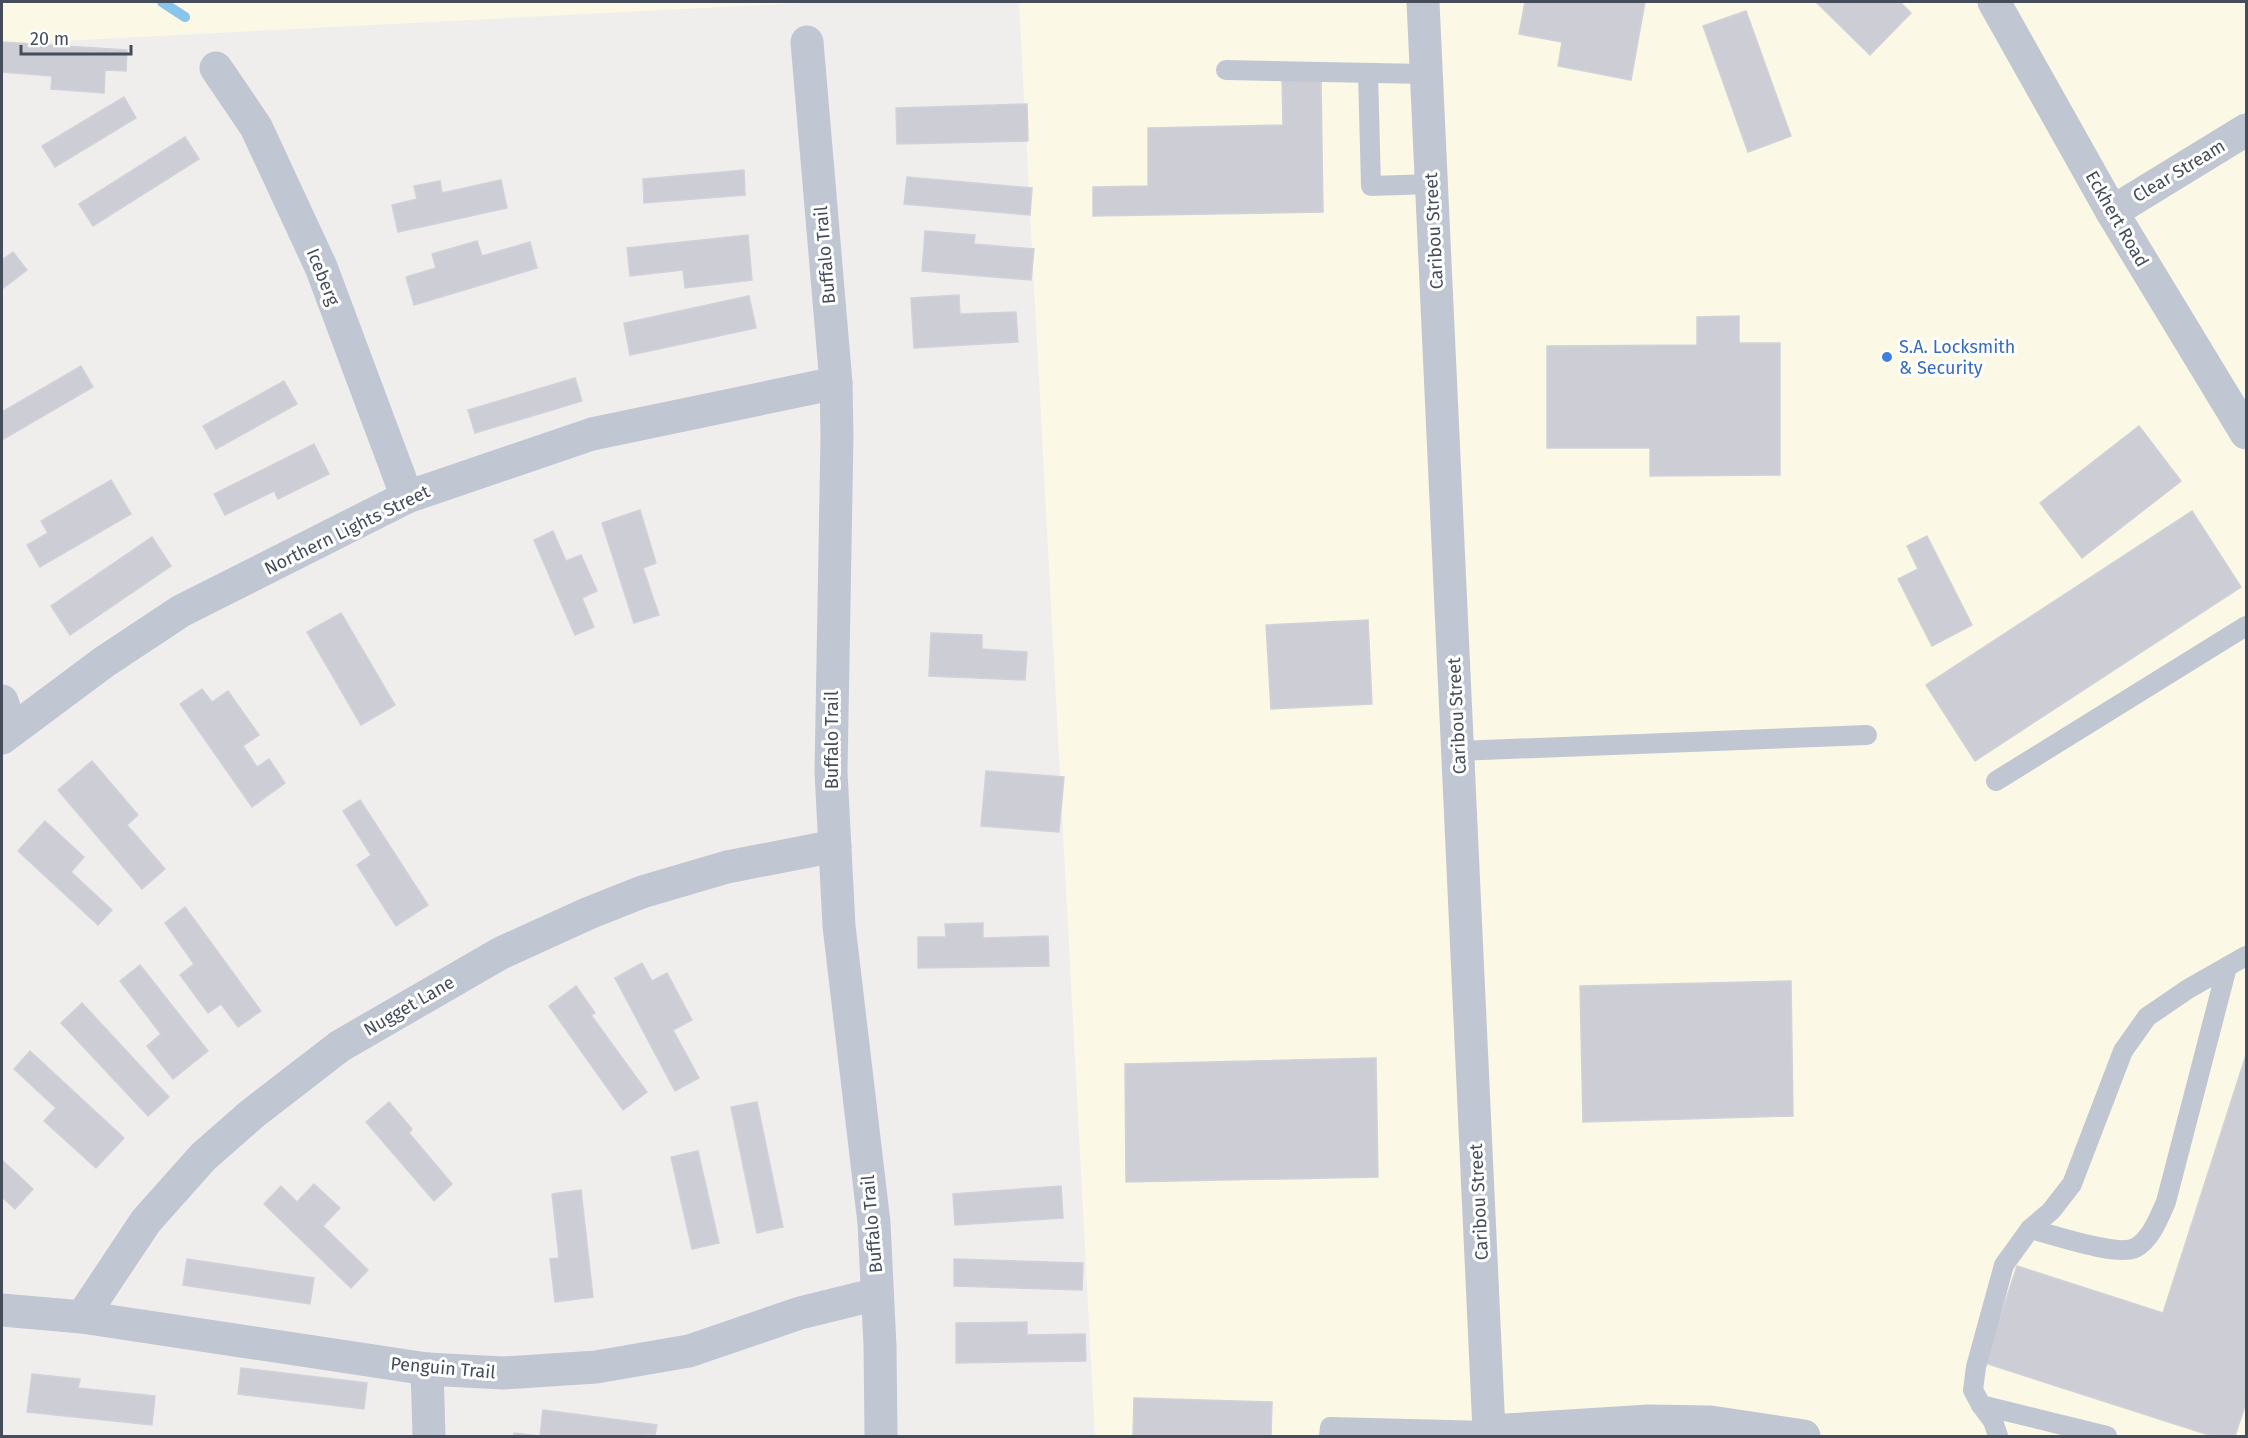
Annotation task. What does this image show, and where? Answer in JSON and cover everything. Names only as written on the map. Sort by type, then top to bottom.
[{"type":"street","name":"Caribou Street","points":[[1423,2],[1489,1431]]},
{"type":"street","name":"Eckhert Road","points":[[1994,2],[2112,212],[2247,433]]},
{"type":"street","name":"Buffalo Trail","points":[[807,42],[836,383],[831,772],[839,926],[874,1223],[880,1346],[881,1437]]},
{"type":"street","name":"Iceberg","points":[[216,68],[256,128],[321,267],[407,497]]},
{"type":"street","name":"Clear Stream","points":[[2112,212],[2247,130]]},
{"type":"street","name":"Northern Lights Street","points":[[5,724],[181,611],[407,497],[592,434],[836,383]]},
{"type":"street","name":"Nugget Lane","points":[[82,1317],[146,1221],[202,1157],[252,1114],[340,1046],[501,953],[589,913],[642,892],[727,867],[835,846]]},
{"type":"street","name":"Penguin Trail","points":[[2,1310],[82,1317],[427,1369],[503,1373],[596,1367],[689,1352],[800,1313],[877,1294]]},
{"type":"street","points":[[427,1369],[429,1437]]},
{"type":"street","points":[[1489,1431],[1649,1421],[1711,1422],[1804,1437]]},
{"type":"lane","points":[[1226,70],[1426,74]]},
{"type":"lane","points":[[1368,73],[1371,186],[1432,184]]},
{"type":"lane","points":[[1996,781],[2247,626]]},
{"type":"lane","points":[[1458,751],[1867,735]]},
{"type":"lane","points":[[1998,1437],[1993,1421],[1973,1390],[1976,1366],[2004,1265],[2030,1228],[2051,1211],[2072,1184],[2123,1051],[2147,1017],[2188,989],[2247,956]]},
{"type":"lane","points":[[2030,1228],[2114,1251],[2134,1248],[2151,1232],[2166,1202],[2228,967]]},
{"type":"lane","points":[[1981,1405],[2107,1437]]},
{"type":"lane","points":[[1329,1437],[1329,1427],[1489,1431]]},
{"type":"shaded area","points":[[2,2],[819,2],[2,44]]},
{"type":"shaded area","points":[[1019,2],[2246,2],[2246,1436],[1095,1436]]},
{"type":"building","points":[[1525,2],[1645,2],[1631,80],[1558,66],[1562,42],[1519,34]]},
{"type":"building","points":[[1816,2],[1900,2],[1911,13],[1870,55]]},
{"type":"building","points":[[1746,11],[1791,136],[1748,152],[1703,26]]},
{"type":"building","points":[[2,42],[127,50],[126,71],[105,70],[104,93],[51,89],[52,76],[2,72]]},
{"type":"building","points":[[1321,78],[1323,212],[1093,216],[1093,187],[1148,186],[1148,128],[1283,125],[1282,79]]},
{"type":"building","points":[[124,97],[136,118],[55,167],[42,146]]},
{"type":"building","points":[[1027,104],[1028,141],[897,144],[896,108]]},
{"type":"building","points":[[185,137],[199,159],[93,226],[79,204]]},
{"type":"building","points":[[744,170],[745,195],[644,203],[643,179]]},
{"type":"building","points":[[907,177],[1032,188],[1030,215],[904,204]]},
{"type":"building","points":[[501,180],[507,208],[398,232],[392,205],[417,199],[414,186],[440,181],[442,193]]},
{"type":"building","points":[[925,231],[975,235],[974,244],[1034,249],[1031,280],[922,271]]},
{"type":"building","points":[[748,235],[752,280],[685,288],[683,270],[630,276],[627,248]]},
{"type":"building","points":[[477,241],[482,256],[530,242],[537,268],[414,305],[406,277],[436,268],[432,254]]},
{"type":"building","points":[[13,252],[27,270],[2,289],[2,260]]},
{"type":"building","points":[[959,295],[960,314],[1016,312],[1018,342],[914,348],[911,298]]},
{"type":"building","points":[[749,296],[756,328],[630,355],[624,323]]},
{"type":"building","points":[[1739,316],[1739,343],[1780,343],[1780,475],[1650,476],[1650,448],[1547,448],[1547,346],[1697,345],[1697,317]]},
{"type":"building","points":[[81,366],[93,387],[2,440],[2,412]]},
{"type":"building","points":[[575,378],[582,401],[475,433],[468,410]]},
{"type":"building","points":[[284,381],[297,404],[216,449],[203,426]]},
{"type":"building","points":[[2139,426],[2181,481],[2082,558],[2040,503]]},
{"type":"building","points":[[314,444],[329,474],[278,499],[274,491],[225,515],[214,494]]},
{"type":"building","points":[[111,480],[131,514],[40,567],[27,545],[48,533],[41,521]]},
{"type":"building","points":[[640,510],[656,563],[643,568],[659,615],[634,623],[602,523]]},
{"type":"building","points":[[2192,511],[2241,587],[1975,761],[1926,685]]},
{"type":"building","points":[[553,531],[566,561],[581,555],[597,591],[582,598],[594,627],[575,635],[534,540]]},
{"type":"building","points":[[1927,536],[1972,625],[1932,646],[1898,579],[1918,569],[1907,546]]},
{"type":"building","points":[[152,537],[171,566],[70,635],[51,606]]},
{"type":"building","points":[[341,613],[395,705],[361,725],[307,632]]},
{"type":"building","points":[[1368,620],[1372,704],[1271,709],[1266,625]]},
{"type":"building","points":[[931,633],[982,635],[982,649],[1027,652],[1025,680],[929,676]]},
{"type":"building","points":[[202,689],[212,702],[228,691],[259,735],[243,746],[257,767],[269,759],[285,783],[252,807],[180,704]]},
{"type":"building","points":[[92,761],[138,815],[127,825],[165,869],[142,889],[58,790]]},
{"type":"building","points":[[986,771],[1064,777],[1059,832],[981,826]]},
{"type":"building","points":[[360,800],[428,905],[396,926],[357,865],[371,855],[343,811]]},
{"type":"building","points":[[45,821],[84,857],[71,872],[112,910],[98,925],[18,851]]},
{"type":"building","points":[[185,907],[261,1011],[238,1027],[221,1004],[208,1013],[180,975],[194,964],[165,923]]},
{"type":"building","points":[[983,923],[983,938],[1048,936],[1049,966],[918,968],[918,937],[946,937],[945,924]]},
{"type":"building","points":[[642,963],[652,981],[667,973],[692,1020],[673,1030],[699,1078],[675,1091],[615,978]]},
{"type":"building","points":[[140,965],[208,1051],[173,1079],[147,1046],[161,1034],[120,981]]},
{"type":"building","points":[[1791,981],[1793,1116],[1583,1122],[1580,986]]},
{"type":"building","points":[[576,986],[595,1013],[591,1015],[647,1092],[623,1110],[549,1006]]},
{"type":"building","points":[[82,1003],[169,1097],[148,1116],[61,1023]]},
{"type":"building","points":[[30,1051],[124,1138],[96,1168],[44,1121],[56,1108],[14,1069]]},
{"type":"building","points":[[2246,1055],[2246,1403],[2235,1436],[2212,1436],[1985,1363],[2017,1266],[2163,1313]]},
{"type":"building","points":[[1376,1058],[1378,1177],[1126,1182],[1125,1064]]},
{"type":"building","points":[[389,1102],[412,1129],[409,1133],[452,1184],[434,1201],[366,1122]]},
{"type":"building","points":[[757,1102],[783,1227],[757,1233],[731,1107]]},
{"type":"building","points":[[698,1151],[719,1243],[692,1249],[671,1157]]},
{"type":"building","points":[[2,1160],[33,1189],[15,1209],[2,1197]]},
{"type":"building","points":[[314,1184],[340,1208],[323,1226],[368,1270],[351,1288],[264,1204],[281,1186],[297,1202]]},
{"type":"building","points":[[1061,1186],[1063,1218],[955,1225],[953,1194]]},
{"type":"building","points":[[581,1190],[593,1297],[555,1302],[550,1259],[559,1258],[552,1194]]},
{"type":"building","points":[[187,1259],[314,1278],[310,1304],[183,1285]]},
{"type":"building","points":[[954,1259],[1083,1263],[1082,1290],[954,1286]]},
{"type":"building","points":[[1027,1322],[1027,1335],[1085,1334],[1086,1361],[956,1363],[956,1323]]},
{"type":"building","points":[[241,1368],[367,1383],[364,1409],[238,1394]]},
{"type":"building","points":[[32,1374],[80,1379],[78,1388],[155,1396],[152,1425],[27,1412]]},
{"type":"building","points":[[1134,1398],[1272,1402],[1271,1436],[1133,1436]]},
{"type":"building","points":[[543,1410],[657,1425],[655,1435],[540,1436]]},
{"type":"building","points":[[514,1433],[540,1436],[514,1436]]},
{"type":"waterway","points":[[162,2],[185,17]]},
{"type":"place","name":"S.A. Locksmith & Security","points":[[1887,357]]}]
